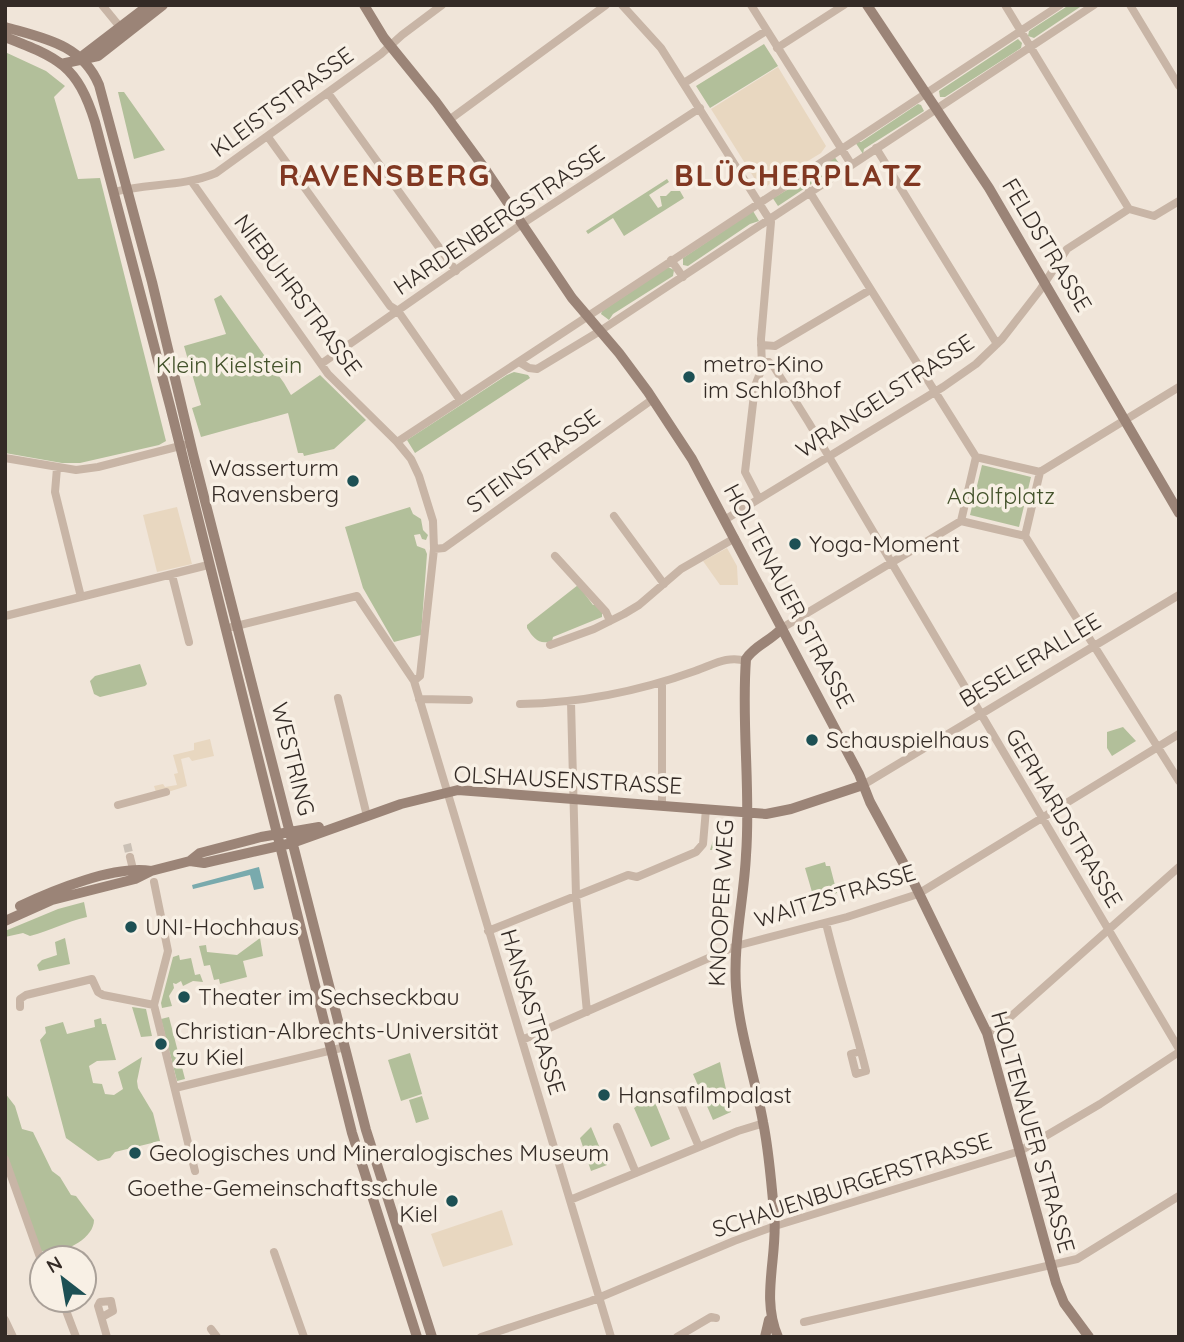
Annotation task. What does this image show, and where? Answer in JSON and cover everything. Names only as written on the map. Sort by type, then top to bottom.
[{"type":"main road","points":[[77,79],[80,58],[149,5]]},
{"type":"main road","points":[[61,64],[98,56],[163,5]]},
{"type":"main road","name":"HOLTENAUER STRASSE","points":[[363,5],[449,120],[587,317],[653,399],[692,459],[726,519],[987,1033],[1050,1265],[1064,1303],[1089,1337]]},
{"type":"main road","name":"HOLTENAUER STRASSE","points":[[371,5],[389,34],[392,46]]},
{"type":"main road","name":"FELDSTRASSE","points":[[867,5],[989,188],[1179,513]]},
{"type":"main road","name":"WESTRING","points":[[5,27],[63,44],[93,71],[104,103],[152,282],[208,565],[331,1050],[355,1144],[418,1337]]},
{"type":"main road","name":"WESTRING","points":[[5,37],[61,64],[77,79],[92,112],[237,626],[366,1129],[432,1337]]},
{"type":"main road","points":[[93,71],[98,56]]},
{"type":"main road","points":[[749,655],[783,632]]},
{"type":"main road","name":"KNOOPER WEG","points":[[749,655],[747,854],[736,946],[736,986],[764,1124],[772,1193],[770,1303],[776,1336]]},
{"type":"main road","name":"BESELERALLEE","points":[[747,814],[780,812],[863,785]]},
{"type":"main road","name":"OLSHAUSENSTRASSE","points":[[5,921],[52,900],[153,877],[190,861],[200,853],[278,841],[447,792],[475,791],[574,798],[747,814]]},
{"type":"main road","name":"OLSHAUSENSTRASSE","points":[[5,913],[63,888],[132,869],[153,877]]},
{"type":"main road","name":"KNOOPER WEG","points":[[773,1227],[766,1297],[769,1320],[776,1336]]},
{"type":"main road","points":[[765,1337],[769,1320]]},
{"type":"street","points":[[102,5],[125,23]]},
{"type":"street","name":"KLEISTSTRASSE","points":[[126,188],[192,182],[216,173],[392,46],[402,35],[442,5]]},
{"type":"street","points":[[449,120],[606,5]]},
{"type":"street","points":[[622,5],[662,48],[772,225],[761,345],[761,377],[755,386],[745,472],[759,499]]},
{"type":"street","points":[[751,5],[851,164]]},
{"type":"street","points":[[777,48],[844,5]]},
{"type":"street","points":[[1004,5],[1129,209],[1154,216],[1179,201]]},
{"type":"street","points":[[397,442],[1059,5]]},
{"type":"street","points":[[519,362],[537,369],[600,331],[1094,5]]},
{"type":"street","points":[[1130,5],[1179,86]]},
{"type":"street","points":[[684,83],[766,31]]},
{"type":"street","points":[[328,93],[456,271]]},
{"type":"street","name":"HARDENBERGSTRASSE","points":[[321,364],[522,224],[700,108]]},
{"type":"street","points":[[268,137],[390,306],[398,311],[460,400]]},
{"type":"street","points":[[876,148],[998,344]]},
{"type":"street","name":"NIEBUHRSTRASSE","points":[[192,182],[321,364],[411,459],[428,499],[433,521],[434,549],[420,676],[414,681]]},
{"type":"street","points":[[114,192],[126,188]]},
{"type":"street","points":[[809,191],[976,457],[1040,472],[1179,387]]},
{"type":"street","name":"WRANGELSTRASSE","points":[[726,519],[963,374],[998,344],[1016,324],[1071,246],[1129,209]]},
{"type":"street","points":[[671,260],[683,276]]},
{"type":"street","points":[[761,345],[775,346],[870,290]]},
{"type":"street","name":"GERHARDSTRASSE","points":[[761,362],[769,362],[774,367],[1179,1050]]},
{"type":"street","name":"STEINSTRASSE","points":[[434,549],[444,548],[653,399]]},
{"type":"street","points":[[5,458],[76,470],[185,445]]},
{"type":"street","points":[[961,521],[976,457]]},
{"type":"street","points":[[57,468],[55,492],[81,597]]},
{"type":"street","points":[[1040,472],[1025,536],[1179,781]]},
{"type":"street","points":[[614,516],[664,584]]},
{"type":"street","points":[[783,632],[961,521],[1025,536]]},
{"type":"street","points":[[550,645],[610,621],[639,605],[686,565],[735,538]]},
{"type":"street","points":[[555,556],[606,612],[610,621]]},
{"type":"street","points":[[5,616],[208,565]]},
{"type":"street","points":[[172,575],[189,642]]},
{"type":"street","points":[[224,629],[357,596],[414,681],[419,699],[469,700]]},
{"type":"street","name":"BESELERALLEE","points":[[863,785],[1179,596]]},
{"type":"street","points":[[520,704],[571,702],[631,692],[726,658],[749,655]]},
{"type":"street","points":[[662,683],[662,806]]},
{"type":"street","points":[[338,698],[367,816]]},
{"type":"street","points":[[243,702],[256,699]]},
{"type":"street","name":"HANSASTRASSE","points":[[419,699],[611,1337]]},
{"type":"street","points":[[571,702],[576,896],[587,1012]]},
{"type":"street","name":"WAITZSTRASSE","points":[[522,1040],[736,946],[826,923],[918,894],[1179,734]]},
{"type":"street","points":[[118,805],[166,792]]},
{"type":"street","points":[[488,931],[628,875],[637,877],[696,852],[703,844],[706,809]]},
{"type":"street","points":[[130,857],[132,869]]},
{"type":"street","points":[[987,1033],[1006,1021],[1179,867]]},
{"type":"street","points":[[153,877],[168,951],[154,1005],[195,1171]]},
{"type":"street","points":[[826,923],[861,1051]]},
{"type":"street","points":[[20,1007],[20,999],[26,995],[92,979],[98,992],[103,995],[154,1005]]},
{"type":"street","points":[[175,1088],[345,1047]]},
{"type":"street","name":"SCHAUENBURGERSTRASSE","points":[[481,1337],[599,1297],[773,1227],[1020,1151],[1091,1110],[1179,1050]]},
{"type":"street","points":[[676,1093],[699,1147]]},
{"type":"street","points":[[570,1200],[699,1147],[764,1124]]},
{"type":"street","points":[[617,1127],[636,1173]]},
{"type":"street","points":[[5,1159],[35,1244]]},
{"type":"street","points":[[804,1322],[1077,1259],[1179,1196]]},
{"type":"street","points":[[274,1252],[304,1337]]},
{"type":"street","points":[[67,1314],[76,1337]]},
{"type":"street","points":[[102,1317],[107,1337]]},
{"type":"street","points":[[677,1337],[711,1317],[716,1318]]},
{"type":"street","points":[[5,1320],[13,1337]]},
{"type":"street","points":[[211,1329],[217,1337]]},
{"type":"green space","points":[[1069,5],[1083,5],[1034,38],[1028,36],[1029,31]]},
{"type":"green space","points":[[1018,39],[1022,43],[1021,48],[945,97],[940,97],[939,91]]},
{"type":"green space","name":"BLÜCHERPLATZ","points":[[764,44],[778,66],[710,108],[696,86]]},
{"type":"green space","points":[[5,52],[46,71],[65,86],[54,97],[78,179],[100,178],[166,441],[159,445],[80,463],[62,463],[5,453]]},
{"type":"green space","points":[[118,92],[124,92],[165,150],[134,159]]},
{"type":"green space","points":[[918,104],[924,111],[864,149],[863,154],[855,142],[861,142]]},
{"type":"green space","points":[[834,156],[840,165],[778,206],[772,197],[815,173]]},
{"type":"green space","points":[[667,179],[669,182],[649,195],[658,208],[662,206],[660,196],[666,196],[671,191],[680,191],[684,198],[624,236],[613,218],[588,234],[586,231]]},
{"type":"green space","points":[[753,211],[759,221],[750,224],[688,266],[683,265],[683,258]]},
{"type":"green space","points":[[668,267],[674,270],[673,276],[613,314],[609,320],[601,314],[602,311]]},
{"type":"green space","name":"Klein Kielstein","points":[[221,295],[291,395],[320,375],[366,420],[334,449],[304,456],[303,453],[298,453],[288,413],[201,437],[192,408],[201,405],[184,346],[226,334],[214,299]]},
{"type":"green space","points":[[514,372],[528,375],[530,378],[415,453],[407,440]]},
{"type":"green space","name":"Adolfplatz","points":[[982,465],[1031,477],[1019,527],[970,515]]},
{"type":"green space","points":[[410,507],[413,514],[421,519],[423,530],[428,535],[426,540],[422,539],[420,534],[414,535],[417,546],[425,549],[427,554],[421,635],[394,642],[363,588],[345,527]]},
{"type":"green space","points":[[578,585],[602,612],[602,617],[553,637],[552,641],[537,640],[527,625]]},
{"type":"green space","points":[[140,664],[147,684],[145,686],[100,697],[94,694],[90,681],[95,676]]},
{"type":"green space","points":[[1123,727],[1136,741],[1112,756],[1107,748],[1107,732]]},
{"type":"green space","points":[[718,825],[732,829],[732,849],[710,850]]},
{"type":"green space","points":[[825,862],[826,866],[830,866],[837,893],[814,899],[805,868]]},
{"type":"green space","points":[[84,902],[87,917],[30,936],[23,933],[5,937],[5,931],[58,909]]},
{"type":"green space","points":[[65,938],[70,964],[39,971],[37,965],[42,960],[57,955],[55,942]]},
{"type":"green space","points":[[260,938],[263,956],[243,961],[247,977],[220,984],[219,979],[214,980],[210,965],[204,966],[199,946],[206,945],[207,952],[237,955]]},
{"type":"green space","points":[[179,955],[180,960],[191,958],[195,975],[200,974],[203,982],[193,981],[183,986],[181,981],[173,983],[174,988],[169,996],[172,1006],[162,1008],[173,957]]},
{"type":"green space","points":[[132,1007],[146,1009],[152,1036],[141,1037]]},
{"type":"green space","points":[[169,1017],[185,1079],[177,1081],[161,1019]]},
{"type":"green space","points":[[101,1018],[102,1024],[106,1024],[116,1060],[97,1061],[89,1066],[93,1083],[102,1084],[105,1094],[114,1095],[123,1089],[118,1072],[142,1057],[138,1088],[153,1113],[160,1141],[115,1152],[110,1158],[98,1161],[66,1138],[40,1040],[46,1033],[45,1027],[63,1022],[67,1034],[95,1027],[94,1020]]},
{"type":"green space","points":[[410,1053],[422,1094],[401,1101],[388,1060]]},
{"type":"green space","points":[[720,1062],[731,1112],[713,1120],[693,1074]]},
{"type":"green space","points":[[5,1093],[15,1106],[22,1129],[33,1132],[52,1171],[60,1177],[71,1195],[76,1196],[94,1220],[88,1235],[76,1244],[36,1244],[5,1155]]},
{"type":"green space","points":[[652,1095],[670,1139],[651,1147],[634,1108]]},
{"type":"green space","points":[[422,1096],[429,1119],[416,1123],[409,1100]]},
{"type":"green space","points":[[591,1127],[607,1165],[591,1171],[580,1138]]},
{"type":"shaded area","name":"BLÜCHERPLATZ","points":[[778,67],[826,146],[821,153],[765,187],[758,184],[711,109]]},
{"type":"shaded area","points":[[177,507],[192,564],[157,572],[143,515]]},
{"type":"shaded area","points":[[727,548],[737,566],[738,585],[720,585],[703,561]]},
{"type":"shaded area","points":[[210,739],[214,756],[192,761],[189,757],[181,759],[187,786],[168,792],[156,792],[154,786],[177,785],[174,774],[178,773],[173,755],[194,750],[194,743]]},
{"type":"shaded area","points":[[502,1210],[513,1245],[443,1267],[431,1234]]},
{"type":"water","points":[[259,867],[264,888],[254,890],[250,875],[193,889],[192,885]]},
{"type":"tunnel","points":[[127,844],[130,857]]},
{"type":"place","name":"metro-Kino im Schloßhof","points":[[689,377]]},
{"type":"place","name":"Wasserturm Ravensberg","points":[[353,481]]},
{"type":"place","name":"Yoga-Moment","points":[[795,544]]},
{"type":"place","name":"Schauspielhaus","points":[[812,740]]},
{"type":"place","name":"UNI-Hochhaus","points":[[131,927]]},
{"type":"place","name":"Theater im Sechseckbau","points":[[184,997]]},
{"type":"place","name":"Christian-Albrechts-Universität zu Kiel","points":[[161,1044]]},
{"type":"place","name":"Hansafilmpalast","points":[[604,1095]]},
{"type":"place","name":"Geologisches und Mineralogisches Museum","points":[[135,1153]]},
{"type":"place","name":"Goethe-Gemeinschaftsschule Kiel","points":[[452,1201]]},
{"type":"district","name":"RAVENSBERG","points":[[385,176]]},
{"type":"district","name":"BLÜCHERPLATZ","points":[[799,176]]}]
